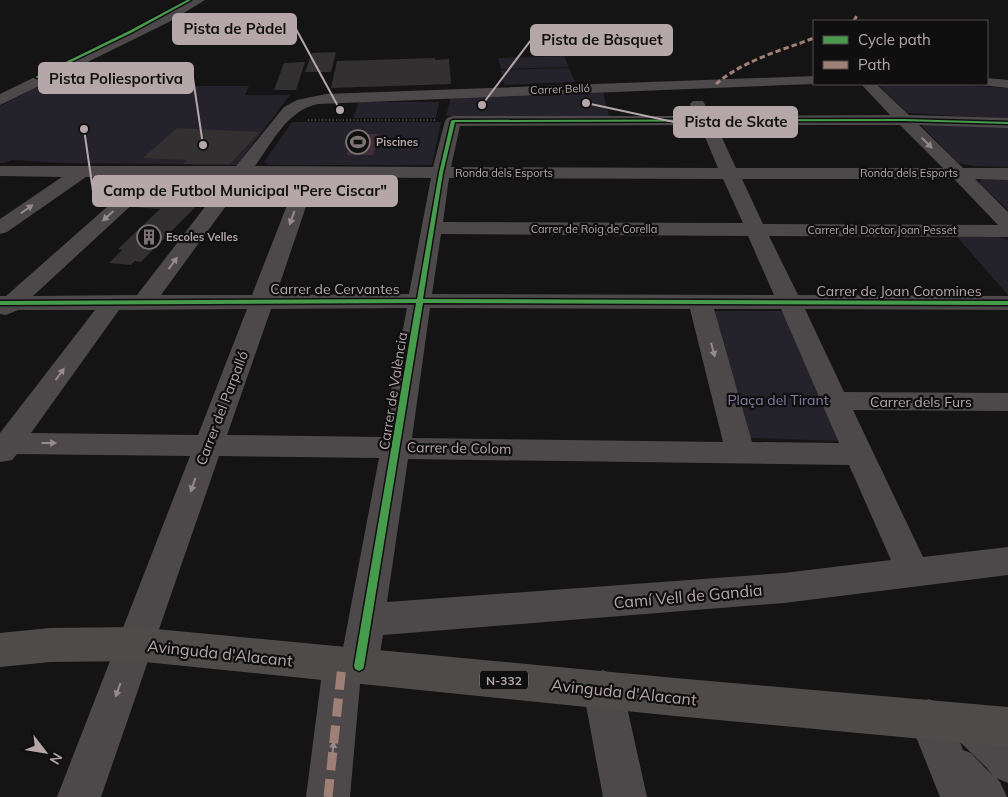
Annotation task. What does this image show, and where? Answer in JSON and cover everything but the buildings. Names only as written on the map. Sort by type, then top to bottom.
[{"type":"highway","name":"Avinguda d'Alacant","points":[[0,650],[50,645],[135,644],[603,690],[962,730]]},
{"type":"street","points":[[0,100],[142,31],[199,0]]},
{"type":"street","points":[[29,76],[44,78]]},
{"type":"street","name":"Carrer Belló","points":[[280,120],[291,109],[307,102],[341,97],[813,80]]},
{"type":"street","points":[[988,82],[1008,84]]},
{"type":"street","points":[[690,85],[914,573]]},
{"type":"street","points":[[869,85],[1008,223]]},
{"type":"street","points":[[144,302],[280,120]]},
{"type":"street","points":[[453,121],[904,120],[1008,123]]},
{"type":"street","name":"Carrer de València","points":[[328,797],[350,665],[366,620],[441,173],[453,121]]},
{"type":"street","name":"Ronda dels Esports","points":[[0,171],[1008,174]]},
{"type":"street","points":[[0,228],[82,171]]},
{"type":"street","points":[[4,307],[157,172]]},
{"type":"street","name":"Carrer del Parpalló","points":[[79,797],[262,302],[308,172]]},
{"type":"street","points":[[28,190],[55,190]]},
{"type":"street","name":"Carrer de Roig de Corella","points":[[433,228],[756,230]]},
{"type":"street","name":"Carrer del Doctor Joan Pesset","points":[[756,230],[1008,231]]},
{"type":"street","name":"Carrer de Cervantes","points":[[4,307],[144,302],[789,303]]},
{"type":"street","points":[[3,447],[112,303]]},
{"type":"street","points":[[700,303],[740,451]]},
{"type":"street","name":"Carrer de Joan Coromines","points":[[789,303],[1008,303]]},
{"type":"street","name":"Carrer dels Furs","points":[[834,402],[1008,402]]},
{"type":"street","name":"Carrer de Colom","points":[[3,447],[208,444],[859,454]]},
{"type":"street","name":"Camí Vell de Gandia","points":[[366,620],[715,594],[1008,561]]},
{"type":"street","points":[[603,690],[624,797]]},
{"type":"street","points":[[962,730],[1001,752],[1008,762]]},
{"type":"street","points":[[962,730],[962,797]]},
{"type":"street","points":[[962,730],[972,787],[984,797]]},
{"type":"path","points":[[280,120],[453,121]]},
{"type":"green space","points":[[564,56],[569,67],[501,69],[498,58]]},
{"type":"green space","points":[[569,68],[575,82],[504,85],[501,70]]},
{"type":"green space","points":[[59,75],[190,83],[187,86],[249,86],[245,95],[290,95],[237,165],[62,163],[11,160],[0,163],[0,106]]},
{"type":"green space","points":[[878,85],[959,85],[1008,88],[1008,119],[908,113]]},
{"type":"green space","points":[[603,91],[609,116],[446,116],[451,97]]},
{"type":"green space","points":[[359,102],[439,102],[436,118],[353,118]]},
{"type":"green space","name":"Piscines","points":[[292,122],[441,122],[432,165],[270,165],[264,162]]},
{"type":"green space","points":[[926,124],[1008,127],[1008,167],[973,166],[958,163],[922,126]]},
{"type":"green space","points":[[982,179],[1008,180],[1008,210],[979,183]]},
{"type":"green space","points":[[957,237],[998,237],[1008,240],[1008,295]]},
{"type":"green space","name":"Plaça del Tirant","points":[[712,311],[782,311],[838,441],[750,438]]},
{"type":"shaded area","points":[[354,134],[379,134],[373,155],[347,155]]},
{"type":"marked path","points":[[854,20],[857,15]]},
{"type":"marked path","points":[[716,84],[725,76],[749,63],[813,38]]},
{"type":"marked path","points":[[328,797],[342,665]]},
{"type":"cycle path","points":[[37,77],[130,32],[189,0]]},
{"type":"cycle path","points":[[359,666],[441,173],[453,121],[904,120],[1008,123]]},
{"type":"cycle path","points":[[0,303],[421,301],[1008,303]]},
{"type":"place","name":"Pista de Skate","points":[[586,103]]},
{"type":"place","name":"Pista de Bàsquet","points":[[482,105]]},
{"type":"place","name":"Pista de Pàdel","points":[[340,110]]},
{"type":"place","name":"Camp de Futbol Municipal \"Pere Ciscar\"","points":[[84,129]]},
{"type":"place","name":"Piscines","points":[[358,142]]},
{"type":"place","name":"Pista Poliesportiva","points":[[203,145]]},
{"type":"place","name":"Escoles Velles","points":[[149,237]]}]
